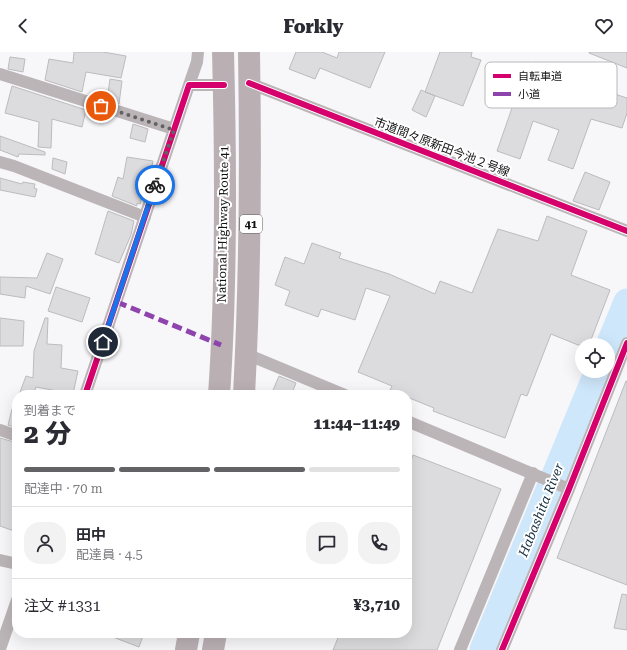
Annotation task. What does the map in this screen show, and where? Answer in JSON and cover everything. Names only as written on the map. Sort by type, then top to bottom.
[{"type":"highway","name":"National Highway Route 41","points":[[218,390],[222,345],[225,237],[223,52]]},
{"type":"highway","name":"41","points":[[244,390],[250,227],[249,52]]},
{"type":"highway","points":[[186,650],[188,638]]},
{"type":"highway","points":[[213,650],[215,638]]},
{"type":"street","points":[[87,390],[197,62],[198,52]]},
{"type":"street","points":[[0,74],[174,130]]},
{"type":"street","name":"市道間々原新田今池２号線","points":[[249,83],[627,232]]},
{"type":"street","points":[[189,85],[224,85]]},
{"type":"street","points":[[0,162],[14,166],[145,217]]},
{"type":"street","points":[[502,650],[569,489],[627,343]]},
{"type":"street","points":[[246,354],[333,390]]},
{"type":"street","points":[[412,423],[569,489]]},
{"type":"street","points":[[0,430],[12,434]]},
{"type":"street","points":[[460,650],[533,473]]},
{"type":"street","points":[[0,560],[12,563]]},
{"type":"street","points":[[0,649],[12,614]]},
{"type":"building","points":[[74,52],[103,52],[126,56],[121,78],[86,72],[82,92],[45,80],[49,59],[73,63]]},
{"type":"building","points":[[296,52],[322,52],[337,58],[339,52],[385,52],[370,88],[320,68],[315,79],[289,69]]},
{"type":"building","points":[[440,52],[472,52],[471,57],[481,60],[463,106],[425,92]]},
{"type":"building","points":[[627,52],[627,68],[617,64],[617,62],[612,62],[589,53]]},
{"type":"building","points":[[10,57],[25,59],[23,72],[8,69]]},
{"type":"building","points":[[110,79],[122,81],[119,104],[107,100]]},
{"type":"building","points":[[12,86],[86,110],[82,127],[52,119],[51,148],[38,147],[39,122],[5,113]]},
{"type":"building","points":[[421,90],[435,96],[426,117],[412,110]]},
{"type":"building","points":[[617,95],[627,98],[627,113],[622,128],[591,119],[573,169],[548,160],[559,130],[533,121],[520,159],[497,151],[512,108],[617,108]]},
{"type":"building","points":[[133,124],[148,129],[145,142],[130,138]]},
{"type":"building","points":[[0,136],[45,152],[45,155],[19,154],[18,157],[0,150]]},
{"type":"building","points":[[127,157],[153,161],[150,176],[148,176],[140,204],[137,203],[137,206],[112,196],[118,177],[123,179]]},
{"type":"building","points":[[53,158],[67,162],[65,174],[52,169]]},
{"type":"building","points":[[585,172],[610,182],[599,210],[573,201]]},
{"type":"building","points":[[0,178],[22,184],[23,182],[35,184],[34,188],[37,189],[35,197],[0,190]]},
{"type":"building","points":[[108,211],[134,221],[131,235],[119,263],[95,254]]},
{"type":"building","points":[[547,216],[587,231],[571,275],[610,290],[592,338],[575,338],[575,344],[551,334],[527,396],[521,394],[505,438],[433,411],[434,408],[412,399],[412,390],[390,390],[392,386],[358,372],[390,296],[366,288],[355,320],[321,309],[318,317],[285,305],[290,291],[275,285],[285,257],[304,264],[312,243],[341,253],[339,258],[389,274],[435,294],[440,281],[472,293],[498,229],[538,241]]},
{"type":"building","points":[[47,253],[63,259],[50,294],[26,286],[25,298],[0,294],[0,277],[37,278]]},
{"type":"building","points":[[56,287],[90,298],[82,322],[48,311]]},
{"type":"building","points":[[0,318],[24,321],[23,346],[0,346]]},
{"type":"building","points":[[45,318],[48,318],[47,344],[62,345],[61,368],[78,371],[74,390],[52,390],[36,387],[35,390],[21,390],[26,376],[33,378],[34,351]]},
{"type":"building","points":[[279,376],[296,383],[293,390],[273,390]]},
{"type":"building","points":[[627,381],[627,585],[557,558]]},
{"type":"building","points":[[12,409],[12,426],[8,425]]},
{"type":"building","points":[[0,438],[12,442],[12,530],[0,526]]},
{"type":"building","points":[[413,455],[501,489],[437,650],[333,650],[338,638],[412,638]]},
{"type":"building","points":[[622,594],[627,595],[627,630],[614,628]]},
{"type":"building","points":[[115,638],[142,638],[139,647]]},
{"type":"waterway","name":"Habashita River","points":[[612,338],[627,302]]},
{"type":"waterway","name":"Habashita River","points":[[483,650],[595,378]]},
{"type":"marked path","points":[[117,302],[221,345]]},
{"type":"cycle path","points":[[249,83],[627,231]]},
{"type":"cycle path","points":[[87,390],[189,85],[224,85]]},
{"type":"cycle path","points":[[502,650],[569,489],[627,343]]},
{"type":"way so far","points":[[101,106],[174,130],[155,185]]},
{"type":"route","points":[[103,342],[155,185]]}]
